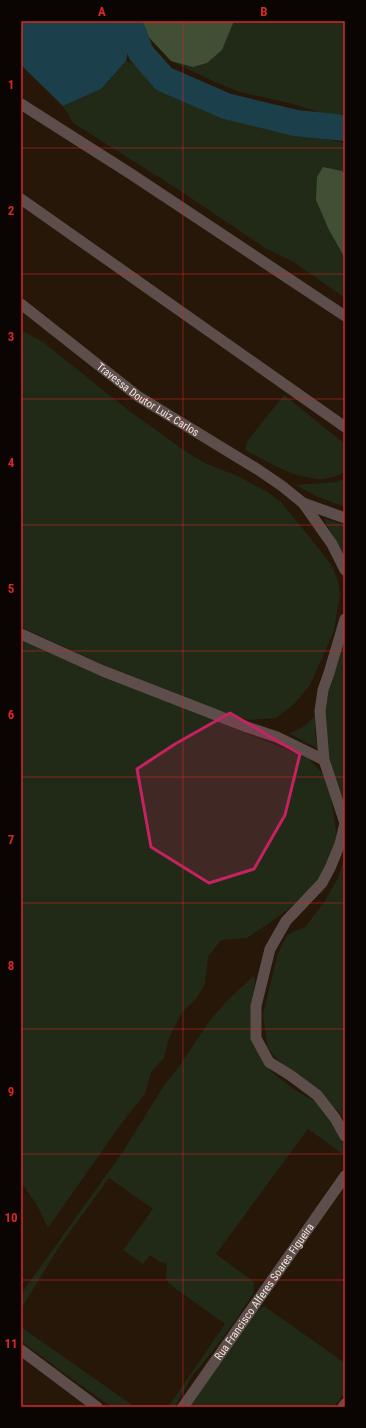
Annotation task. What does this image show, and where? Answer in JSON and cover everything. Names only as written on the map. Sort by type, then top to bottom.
[{"type":"street","points":[[21,104],[131,174],[345,316]]},
{"type":"street","points":[[21,199],[345,427]]},
{"type":"street","name":"Travessa Doutor Luiz Carlos","points":[[21,304],[139,397],[257,469],[303,503]]},
{"type":"street","points":[[303,503],[345,518]]},
{"type":"street","points":[[303,503],[332,544],[345,570]]},
{"type":"street","points":[[345,619],[329,673],[322,690],[320,711],[324,760],[345,823],[340,844],[322,883],[286,921],[270,949],[256,1006],[256,1038],[269,1062],[317,1094],[336,1118],[345,1136]]},
{"type":"street","points":[[21,634],[103,671],[247,728],[277,737],[324,760]]},
{"type":"street","name":"Rua Francisco Alferes Soares Figueira","points":[[183,1407],[345,1176]]},
{"type":"street","points":[[21,1350],[97,1407]]},
{"type":"highlighted area","points":[[230,713],[300,754],[285,815],[254,869],[209,883],[151,847],[137,769],[175,744]]},
{"type":"green space","points":[[132,21],[345,21],[345,114],[328,115],[289,103],[240,92],[215,82],[171,61]]},
{"type":"green space","points":[[134,21],[234,21],[222,50],[207,63],[193,67],[171,61]]},
{"type":"green space","points":[[126,61],[143,68],[171,95],[204,108],[248,124],[345,143],[345,298],[292,261],[265,248],[176,188],[73,123],[63,106],[101,89]]},
{"type":"green space","points":[[323,167],[342,171],[345,174],[345,258],[329,230],[316,200],[317,177]]},
{"type":"green space","points":[[21,330],[43,342],[128,410],[188,453],[205,463],[240,477],[269,493],[282,503],[331,564],[338,581],[340,594],[334,631],[310,685],[294,704],[276,718],[248,720],[200,704],[104,665],[21,627]]},
{"type":"green space","points":[[284,395],[345,444],[345,472],[325,479],[308,478],[280,468],[245,450],[248,440]]},
{"type":"green space","points":[[345,478],[345,507],[318,497],[296,485],[337,482]]},
{"type":"green space","points":[[323,518],[345,525],[345,558]]},
{"type":"green space","points":[[21,635],[240,731],[308,758],[324,775],[331,797],[337,838],[327,868],[305,895],[281,915],[247,938],[221,940],[208,957],[205,984],[196,999],[183,1011],[169,1038],[164,1058],[151,1072],[145,1094],[121,1124],[48,1228],[36,1203],[21,1183]]},
{"type":"green space","points":[[345,635],[345,813],[326,751],[325,698]]},
{"type":"green space","points":[[316,714],[315,734],[318,749],[289,733],[304,726]]},
{"type":"green space","points":[[345,856],[345,1122],[340,1113],[322,1095],[276,1058],[268,1048],[263,1015],[277,956],[287,935],[305,927],[325,901],[338,878]]},
{"type":"green space","points":[[254,975],[254,1044],[261,1059],[272,1072],[295,1090],[313,1100],[325,1110],[334,1122],[343,1143],[343,1154],[308,1129],[216,1254],[255,1283],[253,1285],[254,1292],[238,1317],[192,1376],[175,1407],[168,1407],[225,1324],[168,1283],[166,1277],[167,1263],[160,1262],[150,1255],[143,1264],[123,1250],[153,1209],[109,1178],[59,1247],[21,1309],[21,1294],[122,1153],[165,1084],[178,1068],[210,1020]]},
{"type":"green space","points":[[264,1306],[345,1363],[345,1392],[334,1407],[188,1407],[255,1312]]},
{"type":"green space","points":[[21,1327],[135,1407],[112,1407],[79,1384],[21,1341]]},
{"type":"water","points":[[21,21],[134,22],[126,61],[101,89],[63,106],[21,65]]},
{"type":"waterway","points":[[115,21],[133,31],[141,53],[164,79],[226,106],[296,123],[345,128]]}]
